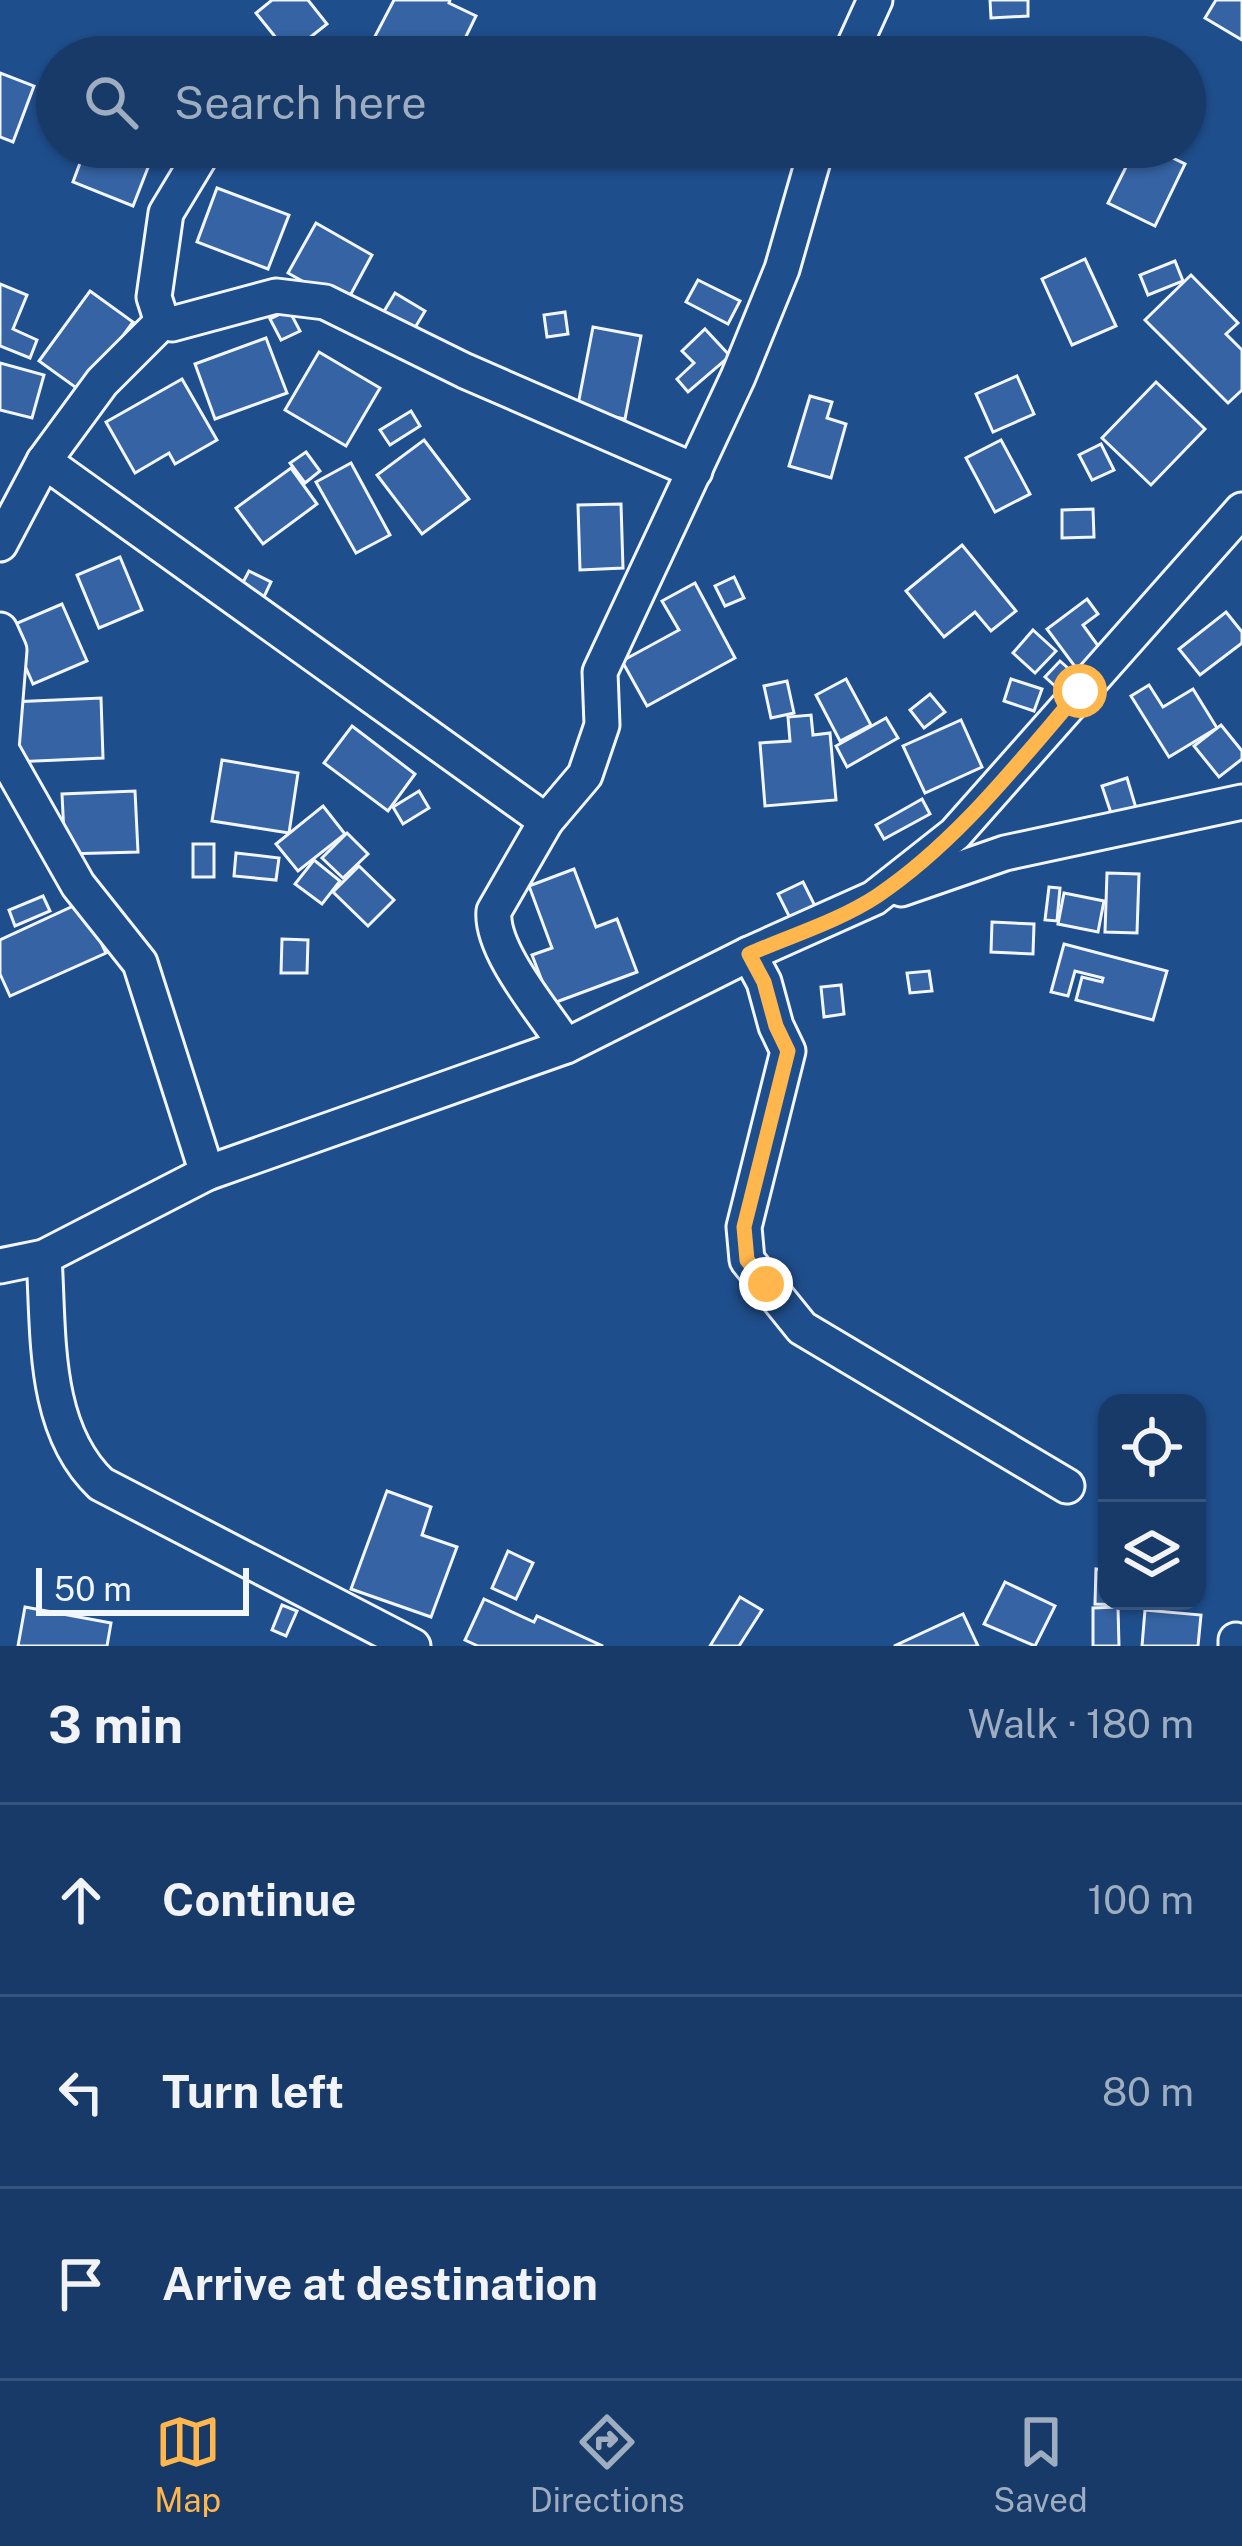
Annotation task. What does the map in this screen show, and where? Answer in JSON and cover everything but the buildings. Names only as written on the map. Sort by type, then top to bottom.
[{"type":"street","points":[[858,36],[874,0]]},
{"type":"street","points":[[162,322],[154,297],[166,213],[193,168]]},
{"type":"street","points":[[566,1046],[501,947],[492,926],[494,911],[545,821],[585,775],[602,725],[600,672],[695,471],[782,269],[811,168]]},
{"type":"street","points":[[162,322],[172,324],[276,296],[325,302],[465,371],[695,471]]},
{"type":"street","points":[[0,544],[44,461],[102,382],[162,322]]},
{"type":"street","points":[[44,461],[545,821]]},
{"type":"street","points":[[874,898],[955,834],[1242,510]]},
{"type":"street","points":[[0,630],[9,650],[1,749],[78,885],[140,964],[207,1173]]},
{"type":"street","points":[[0,1266],[44,1258],[207,1173],[566,1046],[749,954],[874,898],[1005,854],[1242,802]]},
{"type":"street","points":[[749,954],[788,1051],[744,1227],[747,1260],[802,1328],[1067,1486]]},
{"type":"street","points":[[44,1258],[51,1370],[64,1434],[81,1465],[101,1484],[413,1646]]},
{"type":"route","points":[[766,1284],[747,1260],[742,1241],[788,1051],[749,954],[874,898],[928,856],[955,834],[1080,691]]}]
